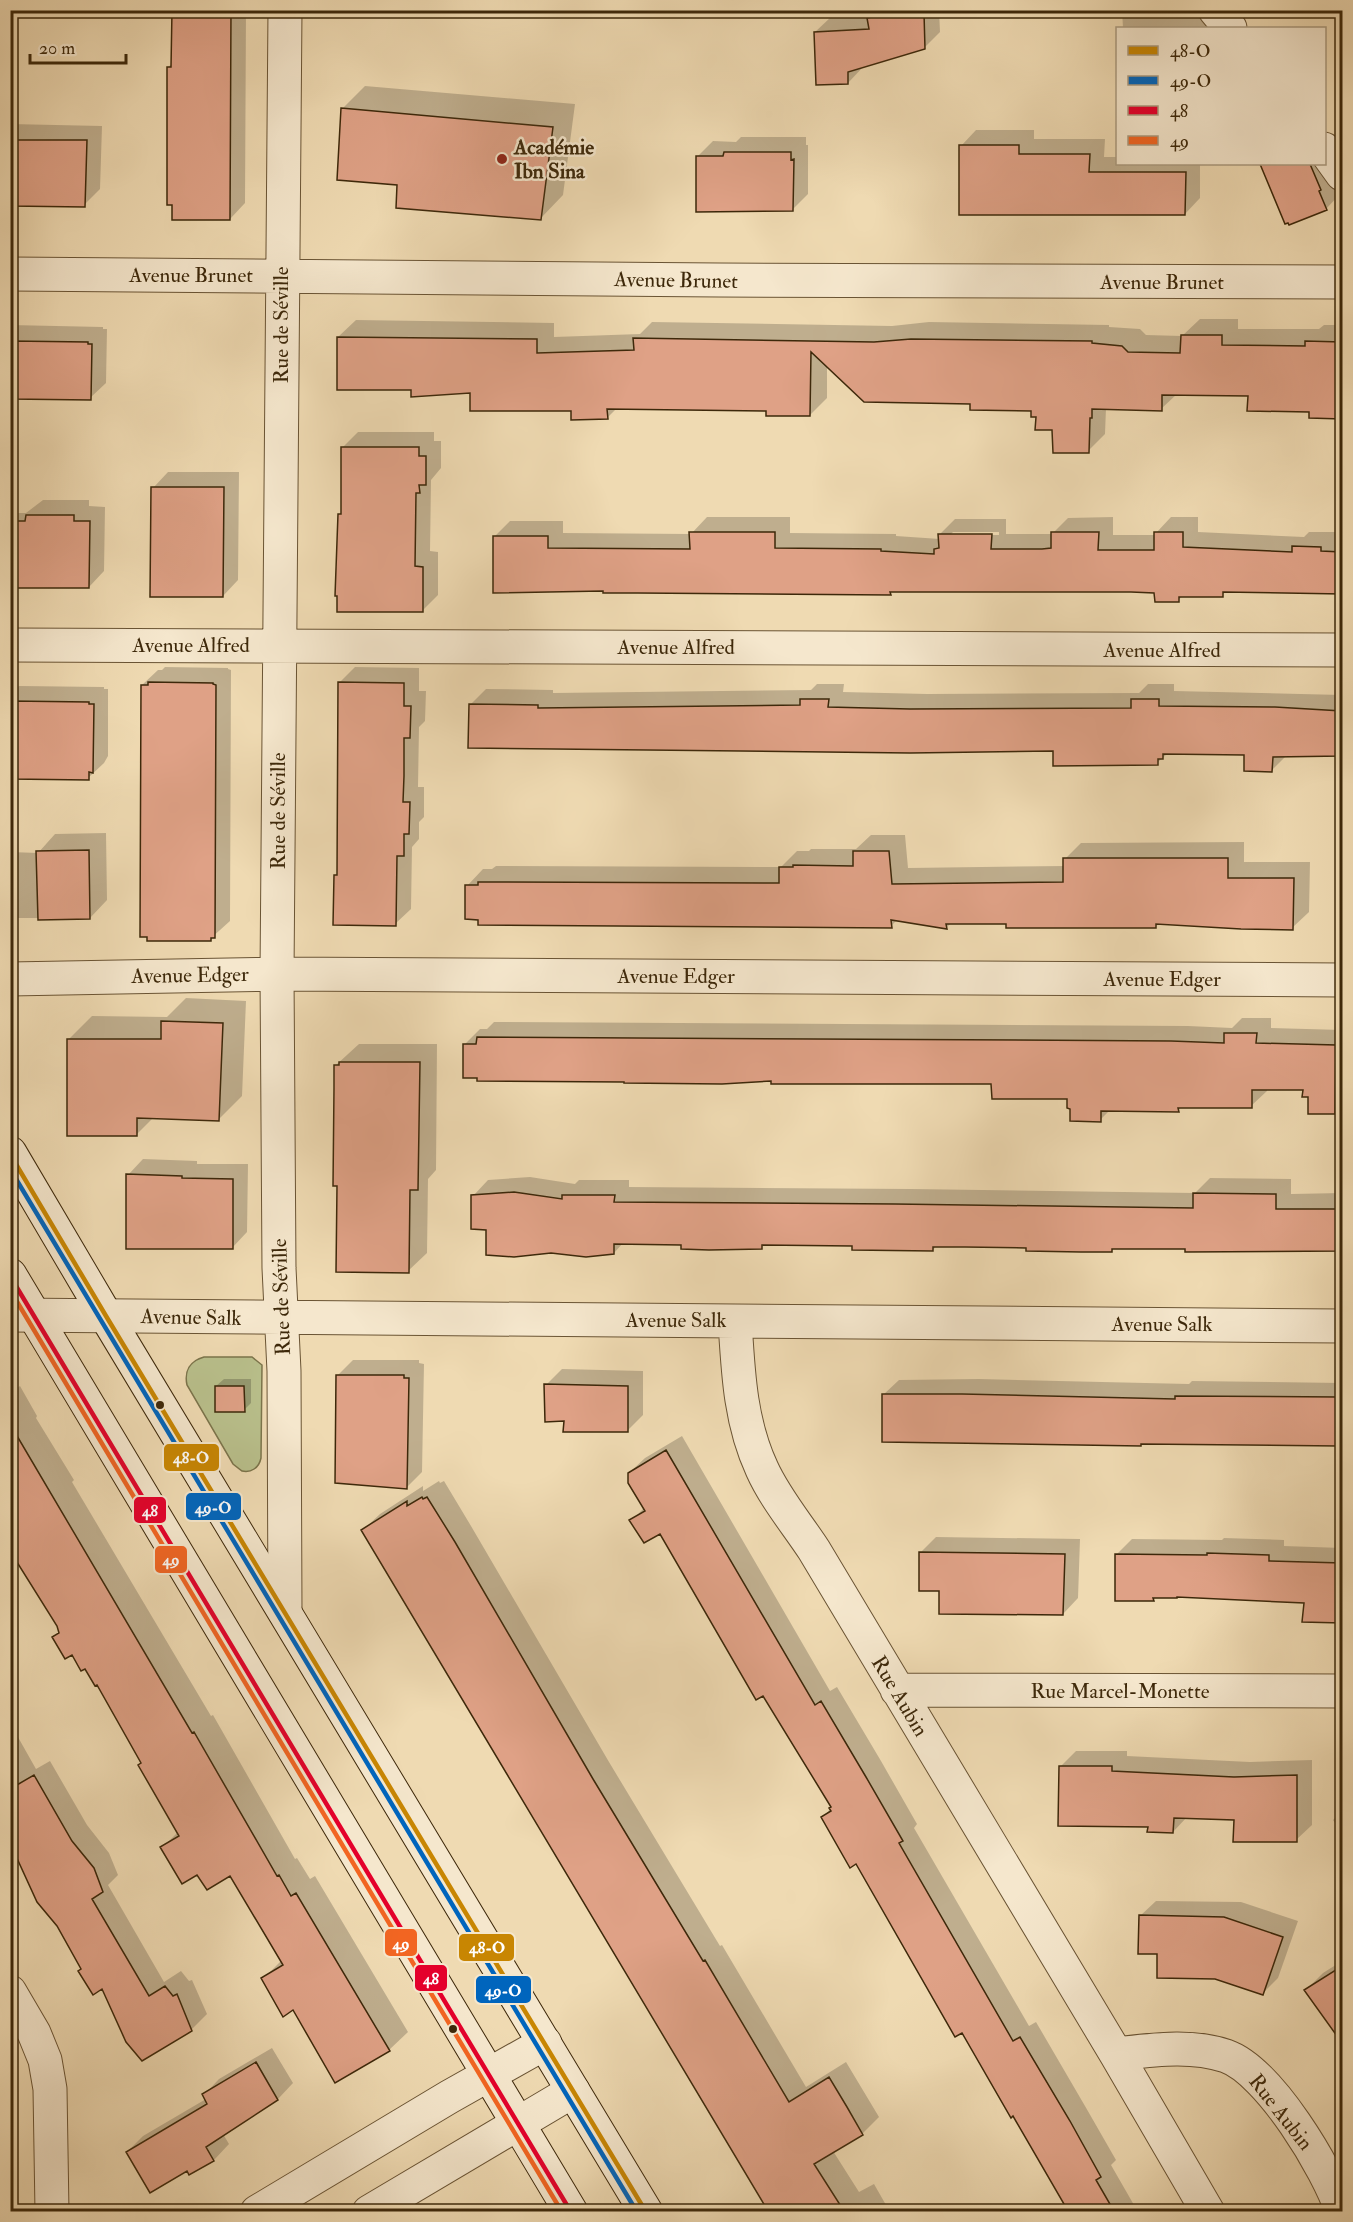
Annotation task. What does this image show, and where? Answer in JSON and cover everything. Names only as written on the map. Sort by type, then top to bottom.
[{"type":"street","name":"Rue de Séville","points":[[285,10],[277,974],[280,1317],[284,1371],[285,1612]]},
{"type":"street","points":[[1215,10],[1229,27]]},
{"type":"street","points":[[1326,152],[1342,174]]},
{"type":"street","name":"Avenue Brunet","points":[[10,274],[707,280],[1342,282]]},
{"type":"street","name":"Avenue Alfred","points":[[10,645],[1342,650]]},
{"type":"street","name":"Avenue Edger","points":[[10,979],[277,974],[1342,980]]},
{"type":"street","points":[[10,1153],[646,2211]]},
{"type":"street","points":[[10,1275],[23,1315],[571,2211]]},
{"type":"street","name":"Avenue Salk","points":[[23,1315],[1342,1326]]},
{"type":"street","name":"Rue Aubin","points":[[735,1321],[739,1389],[750,1437],[762,1470],[814,1550],[1208,2211]]},
{"type":"street","name":"Rue Marcel-Monette","points":[[897,1690],[1342,1691]]},
{"type":"street","points":[[10,1992],[34,2033],[45,2060],[50,2089],[51,2211]]},
{"type":"street","points":[[257,2211],[545,2043]]},
{"type":"street","name":"Rue Aubin","points":[[1116,2054],[1186,2049],[1226,2056],[1241,2064],[1254,2074],[1286,2113],[1322,2166],[1342,2211]]},
{"type":"street","points":[[369,2211],[573,2091]]},
{"type":"green space","points":[[204,1357],[252,1357],[262,1365],[261,1458],[258,1465],[251,1470],[242,1471],[233,1464],[187,1385],[186,1375],[189,1367]]},
{"type":"building","points":[[172,10],[231,10],[230,220],[172,220],[172,205],[167,205],[167,67],[171,67]]},
{"type":"building","points":[[891,13],[924,13],[925,49],[848,72],[848,84],[816,85],[814,32],[869,29],[867,18]]},
{"type":"building","points":[[341,108],[553,127],[541,220],[396,208],[397,185],[337,180]]},
{"type":"building","points":[[10,140],[87,140],[85,207],[10,206]]},
{"type":"building","points":[[959,145],[1019,145],[1019,154],[1090,154],[1089,172],[1186,172],[1185,215],[959,215]]},
{"type":"building","points":[[724,152],[791,152],[791,160],[794,159],[793,211],[696,212],[696,156],[723,156]]},
{"type":"building","points":[[1260,165],[1310,165],[1327,210],[1289,225],[1285,224]]},
{"type":"building","points":[[1181,335],[1222,335],[1222,345],[1305,346],[1305,341],[1342,342],[1342,419],[1309,418],[1309,412],[1247,411],[1248,396],[1162,395],[1162,411],[1092,409],[1089,453],[1053,453],[1052,430],[1035,430],[1036,417],[1031,417],[1031,411],[970,410],[970,404],[864,402],[811,352],[810,416],[766,416],[766,411],[607,409],[608,419],[571,420],[571,411],[470,411],[470,393],[411,397],[411,390],[337,390],[337,337],[537,339],[537,353],[634,350],[633,338],[874,342],[911,339],[1092,341],[1092,343],[1122,346],[1128,352],[1180,353]]},
{"type":"building","points":[[10,341],[88,342],[92,344],[91,400],[10,399]]},
{"type":"building","points":[[341,447],[419,447],[419,456],[426,456],[426,485],[419,485],[420,493],[416,493],[415,566],[423,567],[423,612],[337,612],[337,596],[335,596],[338,514],[341,514]]},
{"type":"building","points":[[151,487],[224,487],[223,597],[150,597]]},
{"type":"building","points":[[26,515],[74,515],[74,521],[90,521],[89,588],[17,588],[17,585],[10,585],[10,528],[16,528],[17,521],[25,521]]},
{"type":"building","points":[[689,532],[775,532],[775,548],[881,549],[881,551],[934,554],[934,549],[939,548],[938,534],[992,534],[991,549],[1042,549],[1051,548],[1051,532],[1099,532],[1098,550],[1154,550],[1154,532],[1183,532],[1183,547],[1292,552],[1292,546],[1321,547],[1321,551],[1342,552],[1342,594],[1223,592],[1223,597],[1179,597],[1179,602],[1155,602],[1154,593],[1131,592],[890,592],[891,595],[603,593],[603,591],[493,593],[493,536],[548,536],[548,548],[690,549]]},
{"type":"building","points":[[148,682],[213,683],[216,685],[215,938],[211,938],[211,941],[147,941],[147,937],[140,937],[141,685],[148,685]]},
{"type":"building","points":[[338,682],[404,683],[404,706],[411,706],[410,738],[404,738],[403,802],[410,802],[409,834],[404,834],[404,856],[397,856],[396,926],[333,925],[334,875],[337,875]]},
{"type":"building","points":[[800,699],[829,699],[828,707],[910,709],[1131,708],[1131,699],[1159,699],[1159,706],[1275,707],[1342,711],[1342,756],[1273,757],[1272,772],[1244,771],[1244,755],[1163,754],[1163,759],[1158,759],[1158,765],[1053,766],[1053,751],[910,753],[468,748],[469,704],[538,705],[538,708],[800,705]]},
{"type":"building","points":[[10,701],[89,702],[89,704],[94,704],[93,773],[89,772],[89,780],[10,779]]},
{"type":"building","points":[[89,850],[90,919],[38,920],[36,851]]},
{"type":"building","points":[[853,851],[889,851],[892,884],[1063,882],[1063,858],[1228,858],[1228,878],[1294,878],[1293,930],[1156,924],[1156,928],[1006,928],[1006,924],[946,924],[947,929],[891,920],[892,928],[478,925],[478,920],[465,919],[465,885],[478,885],[478,882],[779,883],[779,867],[793,867],[793,865],[853,866]]},
{"type":"building","points":[[161,1021],[223,1023],[219,1121],[137,1118],[137,1136],[67,1136],[67,1039],[161,1039]]},
{"type":"building","points":[[1224,1033],[1257,1033],[1256,1043],[1336,1045],[1335,1114],[1308,1114],[1308,1097],[1302,1097],[1303,1090],[1252,1090],[1252,1108],[1178,1108],[1179,1112],[1101,1111],[1101,1122],[1070,1121],[1067,1099],[992,1099],[991,1084],[771,1084],[771,1081],[722,1084],[624,1083],[477,1081],[477,1078],[463,1078],[463,1044],[476,1044],[477,1037],[1224,1043]]},
{"type":"building","points":[[339,1062],[420,1062],[418,1190],[410,1190],[409,1273],[336,1272],[337,1186],[333,1186],[334,1065],[339,1065]]},
{"type":"building","points":[[126,1174],[233,1179],[233,1249],[126,1249]]},
{"type":"building","points":[[514,1192],[562,1199],[562,1195],[615,1195],[614,1202],[1193,1208],[1193,1193],[1276,1194],[1276,1209],[1342,1209],[1342,1251],[1185,1252],[1185,1249],[1112,1249],[1112,1252],[1081,1252],[1026,1251],[1026,1248],[933,1247],[933,1251],[852,1250],[852,1246],[762,1245],[762,1249],[709,1250],[681,1249],[681,1245],[614,1244],[614,1254],[586,1257],[551,1253],[514,1257],[486,1255],[486,1230],[471,1229],[471,1195]]},
{"type":"building","points":[[336,1375],[404,1375],[404,1378],[409,1378],[407,1489],[335,1483]]},
{"type":"building","points":[[544,1384],[628,1386],[628,1432],[563,1432],[564,1421],[545,1422]]},
{"type":"building","points":[[215,1386],[244,1386],[245,1412],[215,1412]]},
{"type":"building","points":[[882,1394],[1175,1399],[1175,1396],[1338,1397],[1338,1446],[882,1442]]},
{"type":"building","points":[[10,1424],[277,1876],[279,1875],[291,1896],[296,1893],[390,2051],[335,2083],[293,2010],[283,2017],[261,1978],[283,1965],[230,1876],[207,1890],[197,1875],[182,1884],[160,1847],[179,1836],[138,1765],[141,1763],[97,1685],[95,1686],[85,1669],[81,1671],[72,1655],[65,1659],[52,1637],[59,1633],[57,1626],[10,1551]]},
{"type":"building","points":[[666,1450],[815,1705],[821,1701],[866,1777],[903,1841],[899,1843],[1013,2041],[1020,2037],[1070,2121],[1101,2177],[1096,2180],[1114,2211],[1068,2211],[962,2033],[955,2037],[856,1864],[850,1868],[821,1817],[831,1811],[829,1808],[831,1807],[763,1696],[756,1700],[660,1534],[644,1543],[629,1520],[645,1511],[628,1483],[628,1473]]},
{"type":"building","points":[[422,1497],[423,1499],[427,1497],[455,1542],[593,1779],[703,1961],[705,1960],[789,2102],[829,2077],[847,2107],[863,2135],[814,2164],[844,2211],[768,2211],[361,1530],[407,1501],[407,1506]]},
{"type":"building","points":[[919,1552],[1065,1554],[1063,1615],[939,1614],[939,1591],[919,1591]]},
{"type":"building","points":[[1207,1553],[1269,1555],[1269,1561],[1342,1563],[1342,1623],[1302,1622],[1304,1603],[1177,1597],[1153,1598],[1154,1601],[1115,1601],[1115,1554],[1207,1555]]},
{"type":"building","points":[[1059,1766],[1112,1766],[1112,1771],[1234,1777],[1297,1775],[1297,1842],[1233,1842],[1234,1820],[1174,1818],[1173,1833],[1147,1832],[1148,1827],[1058,1826]]},
{"type":"building","points":[[34,1775],[72,1841],[94,1868],[103,1892],[92,1899],[149,1996],[165,1986],[173,1996],[177,1994],[192,2031],[142,2061],[126,2042],[102,1989],[93,1995],[78,1971],[81,1969],[57,1926],[37,1902],[10,1843],[10,1789]]},
{"type":"building","points":[[1139,1915],[1224,1917],[1283,1937],[1263,1995],[1215,1979],[1157,1978],[1157,1954],[1138,1954]]},
{"type":"building","points":[[1342,1966],[1342,2043],[1304,1990]]},
{"type":"building","points":[[256,2062],[278,2100],[206,2147],[214,2161],[189,2175],[187,2171],[150,2193],[126,2152],[207,2104],[202,2094]]},
{"type":"transit line","name":"48-O","points":[[10,1154],[646,2212]]},
{"type":"transit line","name":"49-O","points":[[10,1169],[637,2212]]},
{"type":"transit line","name":"48","points":[[10,1276],[571,2212]]},
{"type":"transit line","name":"49","points":[[10,1290],[562,2212]]},
{"type":"place","name":"Académie Ibn Sina","points":[[502,159]]}]
